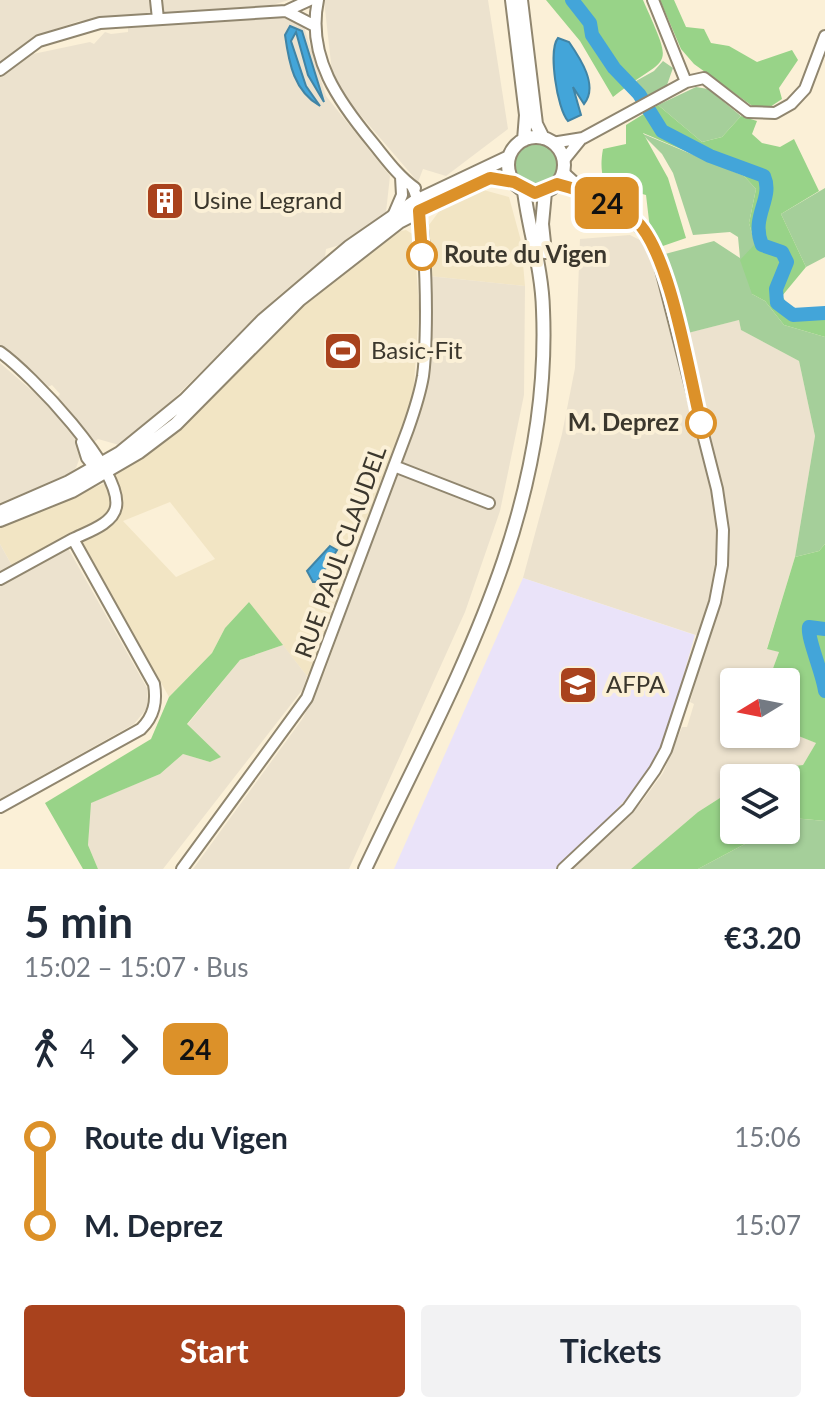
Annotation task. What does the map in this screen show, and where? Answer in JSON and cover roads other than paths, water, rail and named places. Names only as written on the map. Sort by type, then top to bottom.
[{"type":"main road","points":[[0,512],[104,472],[185,400],[307,280],[393,216],[444,187],[509,157],[524,140],[526,115],[512,0]]},
{"type":"main road","points":[[374,869],[496,604],[531,499],[540,460],[550,367],[550,310],[542,224],[545,192],[561,172],[548,140],[536,124],[521,0]]},
{"type":"main road","points":[[524,140],[548,140]]},
{"type":"main road","points":[[365,869],[490,602],[522,509],[537,434],[543,311],[540,264],[519,186],[509,172],[509,157]]},
{"type":"main road","points":[[0,520],[104,472],[176,424],[299,300],[399,222],[417,204],[490,178],[545,192]]},
{"type":"street","points":[[156,0],[158,19]]},
{"type":"street","points":[[0,70],[39,41],[72,29],[158,19],[286,11],[310,0]]},
{"type":"street","points":[[318,0],[315,26],[326,76],[340,104],[401,177],[417,204]]},
{"type":"street","points":[[653,0],[686,82]]},
{"type":"street","points":[[286,11],[315,26]]},
{"type":"street","points":[[548,140],[583,138],[686,82],[704,78],[748,112],[775,113],[791,104],[805,89],[825,36]]},
{"type":"street","points":[[563,869],[628,808],[666,750],[715,602],[724,546],[717,489],[656,250],[636,221],[586,193],[561,172],[583,138]]},
{"type":"street","points":[[401,177],[427,192],[444,187]]},
{"type":"street","points":[[393,216],[402,195],[401,177]]},
{"type":"street","points":[[412,186],[417,204]]},
{"type":"street","name":"RUE PAUL CLAUDEL","points":[[182,869],[307,698],[394,466],[423,373],[417,204]]},
{"type":"street","points":[[0,352],[41,388],[81,439],[86,455],[104,472],[117,505],[113,514],[0,579]]},
{"type":"street","points":[[394,466],[489,503]]},
{"type":"street","points":[[0,807],[141,729],[154,710],[154,684],[73,539]]},
{"type":"water","points":[[290,26],[302,31],[324,102],[308,75],[296,32],[291,41],[306,86],[320,106],[304,93],[294,76],[285,35]]},
{"type":"water","points":[[558,38],[569,42],[583,64],[590,89],[584,104],[573,87],[581,115],[568,121],[560,105],[555,80],[554,54]]},
{"type":"water","points":[[330,546],[337,550],[317,582],[313,582],[307,571]]},
{"type":"waterway","points":[[572,0],[590,23],[592,35],[614,68],[639,94],[662,131],[710,156],[764,176],[766,192],[759,235],[762,245],[782,252],[787,262],[776,289],[777,303],[793,315],[825,313]]},
{"type":"waterway","points":[[825,629],[809,627],[825,691]]},
{"type":"place","name":"Usine Legrand","points":[[165,201]]},
{"type":"place","name":"Route du Vigen","points":[[422,255]]},
{"type":"place","name":"Basic-Fit","points":[[343,351]]},
{"type":"place","name":"M. Deprez","points":[[701,423]]},
{"type":"place","name":"AFPA","points":[[578,685]]}]
